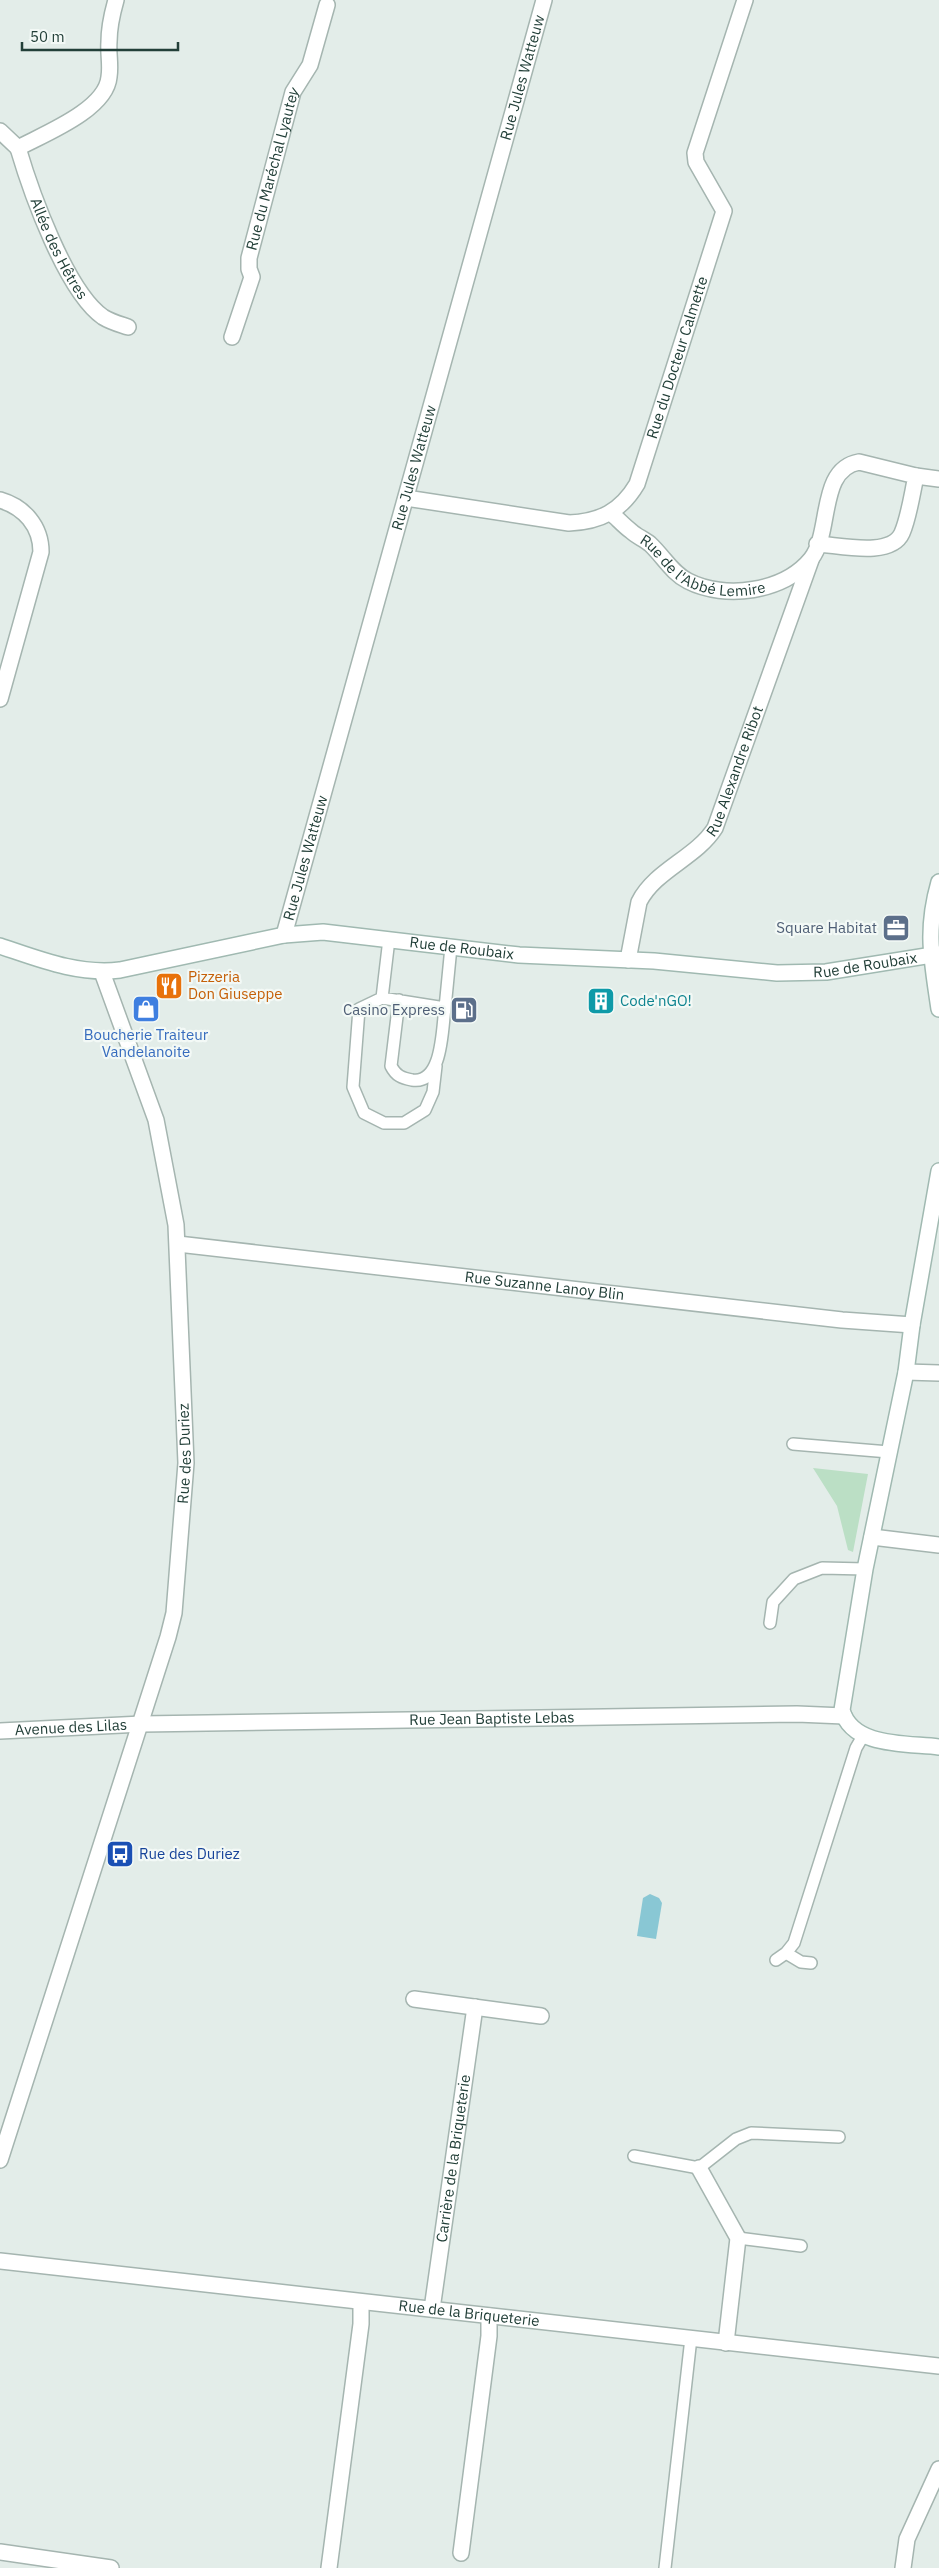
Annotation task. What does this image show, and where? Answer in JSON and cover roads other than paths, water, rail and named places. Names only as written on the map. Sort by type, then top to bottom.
[{"type":"street","points":[[18,148],[83,112],[96,102],[104,92],[109,79],[110,26],[116,0]]},
{"type":"street","name":"Rue Jules Watteuw","points":[[284,936],[544,0]]},
{"type":"street","name":"Rue du Docteur Calmette","points":[[406,498],[568,523],[597,520],[611,513],[624,502],[637,484],[724,211],[696,162],[695,153],[745,0]]},
{"type":"street","name":"Rue du Maréchal Lyautey","points":[[232,337],[252,277],[249,269],[249,258],[293,92],[310,65],[327,5]]},
{"type":"street","name":"Allée des Hêtres","points":[[0,131],[18,148],[35,200],[74,281],[93,308],[102,316],[128,327]]},
{"type":"street","points":[[812,558],[836,476],[850,464],[859,462],[916,476],[939,479]]},
{"type":"street","points":[[817,544],[876,549],[888,547],[901,535],[916,476]]},
{"type":"street","points":[[0,500],[18,508],[29,518],[37,532],[42,552],[0,699]]},
{"type":"street","name":"Rue de l'Abbé Lemire","points":[[611,513],[632,532],[648,542],[674,571],[686,580],[700,586],[741,591],[758,588],[788,577],[812,558]]},
{"type":"street","name":"Rue Alexandre Ribot","points":[[628,960],[639,902],[643,895],[653,883],[700,847],[715,828],[812,558]]},
{"type":"street","points":[[939,882],[930,921],[935,954],[939,1009]]},
{"type":"street","name":"Rue de Roubaix","points":[[0,946],[68,968],[102,972],[126,969],[284,936],[323,932],[552,957],[628,960],[803,973],[935,954]]},
{"type":"street","name":"Rue des Duriez","points":[[0,2160],[142,1724],[173,1619],[183,1506],[186,1432],[178,1244],[160,1134],[102,972]]},
{"type":"street","points":[[939,1172],[937,1197],[912,1325],[906,1372],[865,1569],[842,1710],[851,1727],[863,1736],[939,1747]]},
{"type":"street","name":"Rue Suzanne Lanoy Blin","points":[[178,1244],[842,1320],[912,1325]]},
{"type":"street","points":[[906,1372],[939,1373]]},
{"type":"street","points":[[872,1538],[939,1545]]},
{"type":"street","name":"Rue Jean Baptiste Lebas","points":[[142,1724],[797,1714],[844,1716]]},
{"type":"street","name":"Avenue des Lilas","points":[[0,1731],[142,1724]]},
{"type":"street","points":[[414,1999],[541,2016]]},
{"type":"street","name":"Carrière de la Briqueterie","points":[[432,2309],[475,2007]]},
{"type":"street","points":[[699,2168],[738,2238],[726,2342]]},
{"type":"street","name":"Rue de la Briqueterie","points":[[0,2261],[939,2366]]},
{"type":"street","points":[[329,2568],[362,2302]]},
{"type":"street","points":[[462,2553],[489,2336],[489,2316]]},
{"type":"street","points":[[903,2568],[907,2539],[912,2524],[939,2469]]},
{"type":"street","points":[[0,2552],[111,2568]]},
{"type":"lane","points":[[382,998],[389,939]]},
{"type":"lane","points":[[445,1008],[382,998],[359,1009],[354,1087],[364,1113],[384,1123],[404,1123],[425,1110],[433,1092],[445,1008],[451,947]]},
{"type":"lane","points":[[399,1000],[391,1066],[394,1072],[402,1078],[418,1081],[429,1076],[436,1066]]},
{"type":"lane","points":[[793,1444],[889,1452]]},
{"type":"lane","points":[[770,1623],[774,1602],[794,1579],[822,1568],[865,1569]]},
{"type":"lane","points":[[776,1960],[786,1953],[794,1943],[856,1748],[863,1736]]},
{"type":"lane","points":[[786,1953],[801,1962],[811,1963]]},
{"type":"lane","points":[[634,2156],[699,2168],[736,2139],[750,2133],[839,2136]]},
{"type":"lane","points":[[738,2238],[801,2246]]},
{"type":"lane","points":[[665,2568],[691,2338]]},
{"type":"water","points":[[650,1894],[659,1898],[662,1903],[656,1939],[637,1936],[643,1898]]},
{"type":"place","name":"Square Habitat","points":[[896,928]]},
{"type":"place","name":"Pizzeria Don Giuseppe","points":[[169,986]]},
{"type":"place","name":"Code'nGO!","points":[[601,1001]]},
{"type":"place","name":"Boucherie Traiteur Vandelanoite","points":[[146,1009]]},
{"type":"place","name":"Casino Express","points":[[464,1010]]},
{"type":"place","name":"Rue des Duriez","points":[[120,1854]]}]
